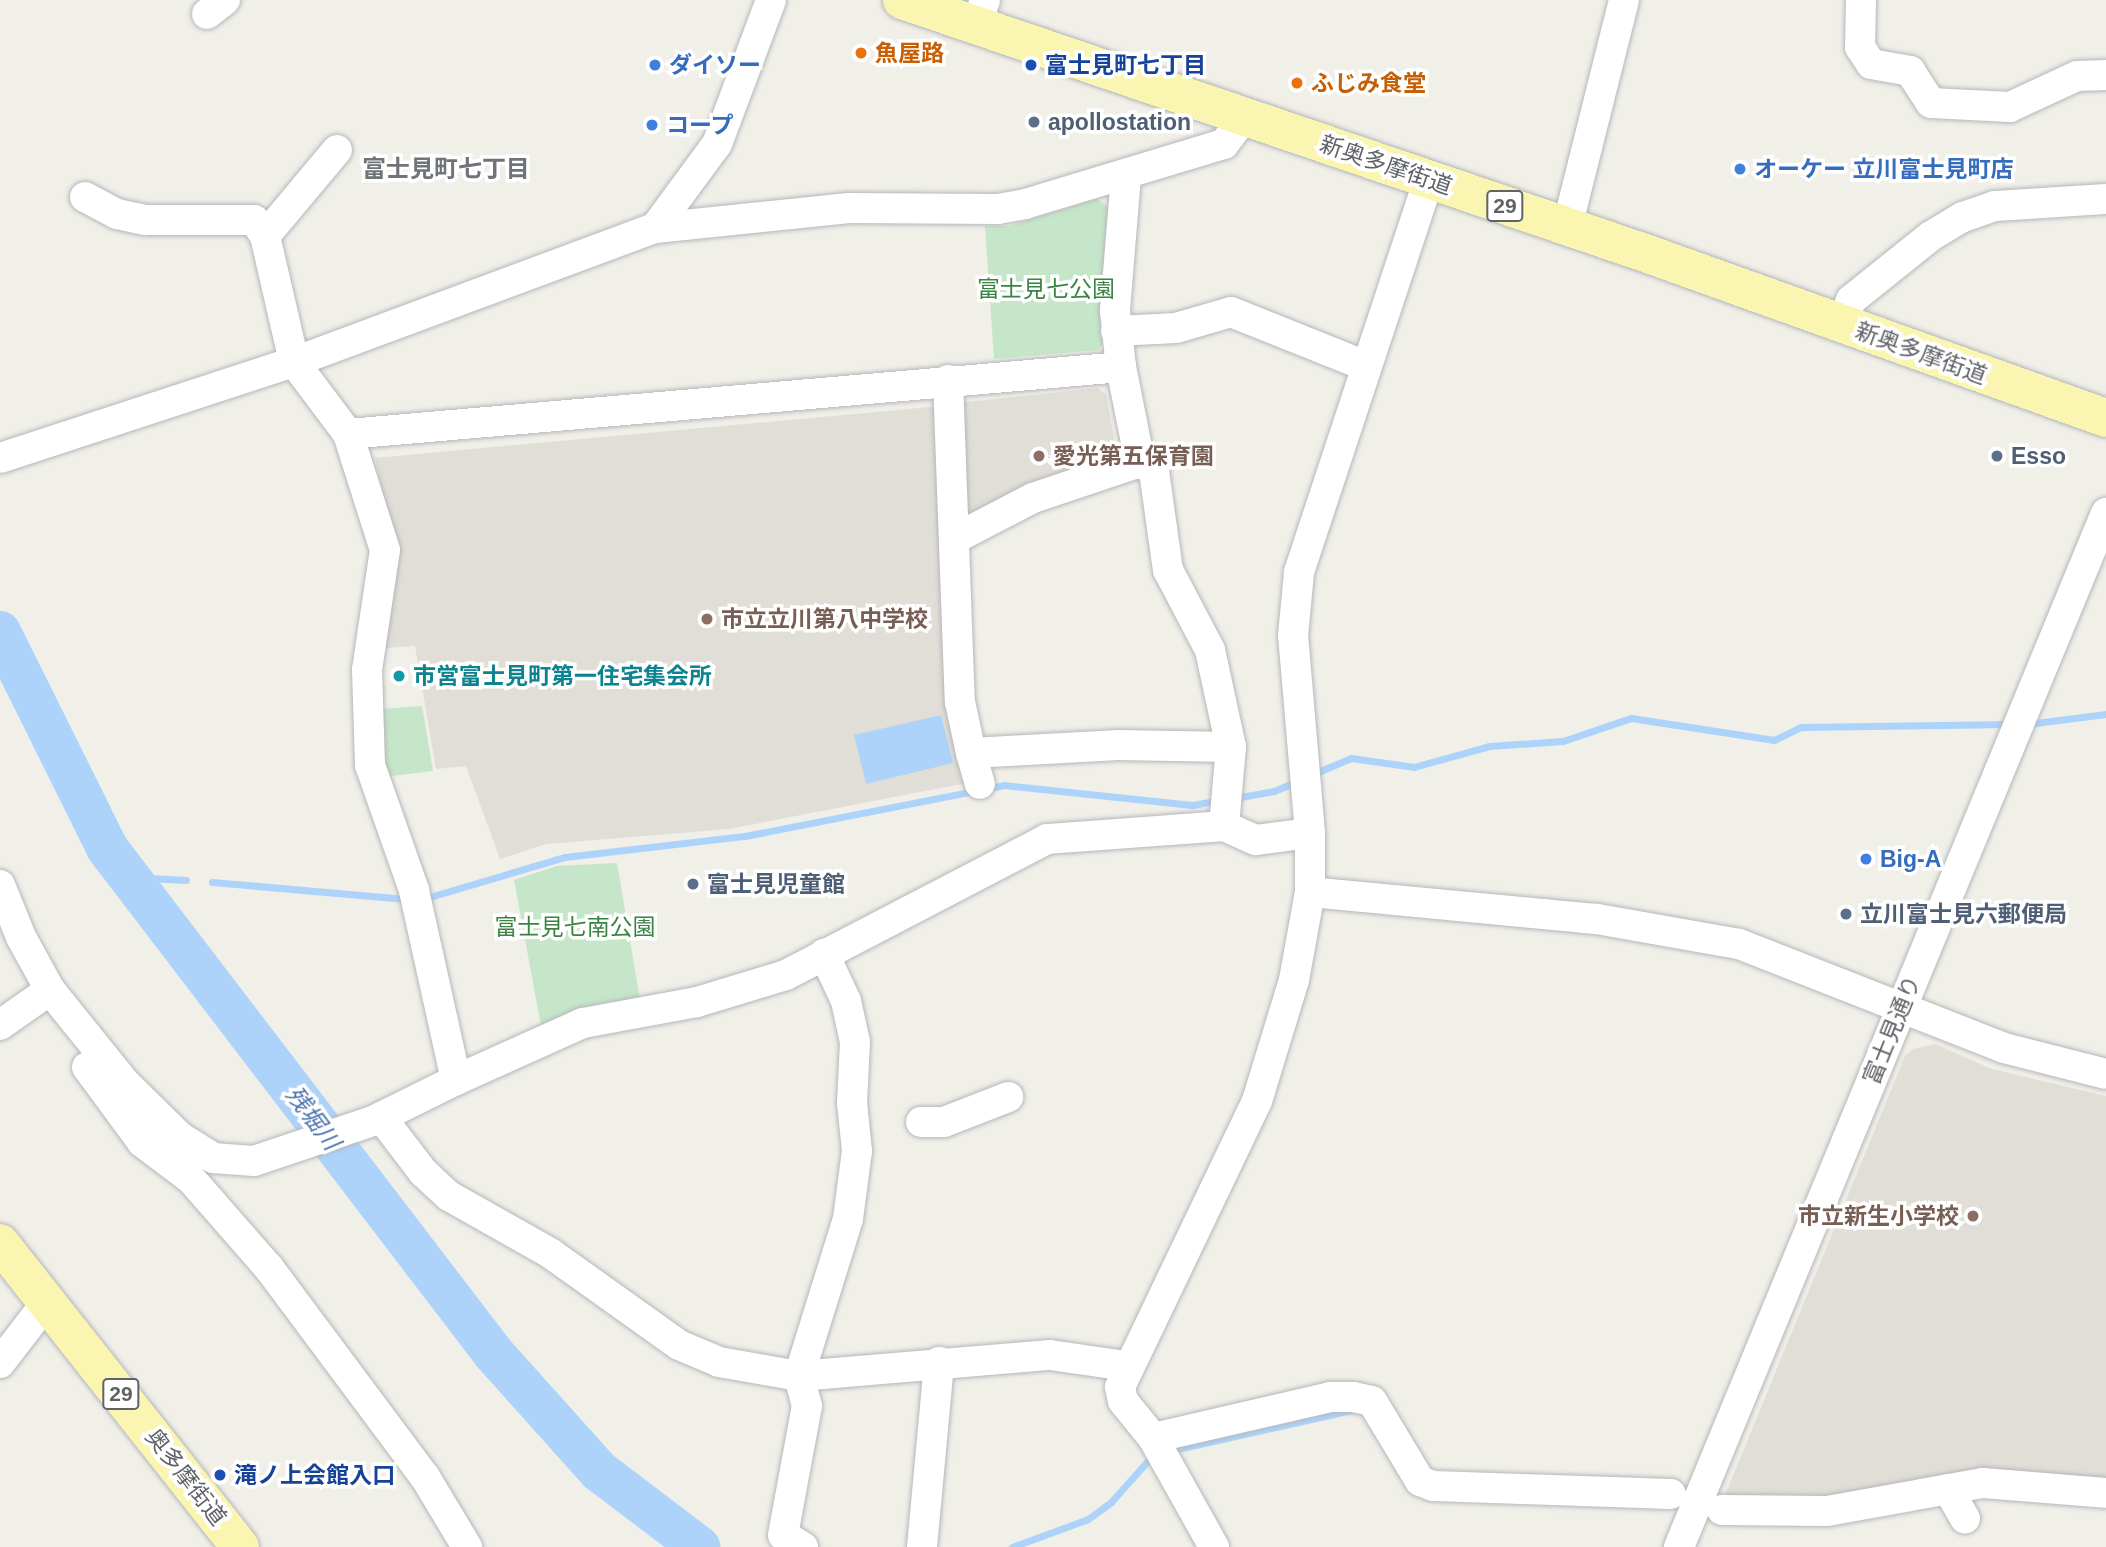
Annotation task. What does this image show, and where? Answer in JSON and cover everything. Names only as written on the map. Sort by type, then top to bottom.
[{"type":"main road","name":"新奥多摩街道","points":[[902,0],[980,13],[1246,116],[2106,418]]},
{"type":"main road","name":"奥多摩街道","points":[[0,1243],[240,1547]]},
{"type":"street","points":[[655,228],[717,144],[771,0]]},
{"type":"street","points":[[1567,227],[1624,0]]},
{"type":"street","points":[[1861,0],[1860,47],[1871,64],[1910,71],[1931,103],[2010,107],[2077,76],[2106,75]]},
{"type":"street","points":[[0,458],[294,362],[655,228],[849,208],[998,209],[1126,176],[1224,144],[1246,116]]},
{"type":"street","points":[[265,236],[337,150]]},
{"type":"street","points":[[1126,176],[1116,331],[1121,367],[1140,461],[1154,471],[1168,570],[1210,650],[1231,747],[1226,808],[1256,841],[1310,832]]},
{"type":"street","points":[[1214,1547],[1160,1450],[1123,1401],[1120,1387],[1126,1367],[1257,1101],[1294,980],[1310,892],[1310,832],[1293,636],[1298,572],[1429,180]]},
{"type":"street","points":[[85,197],[117,214],[146,220],[254,220],[265,236],[294,362],[348,434],[385,550],[367,670],[370,765],[416,899],[456,1080]]},
{"type":"street","points":[[1841,324],[1851,300],[1931,236],[1963,217],[1995,206],[2106,199]]},
{"type":"street","points":[[1116,331],[1177,328],[1231,312],[1366,366]]},
{"type":"street","points":[[348,434],[1121,367]]},
{"type":"street","points":[[948,380],[956,538],[960,702],[980,784]]},
{"type":"street","points":[[956,538],[1033,498],[1140,461]]},
{"type":"street","name":"富士見通り","points":[[1679,1547],[2106,513]]},
{"type":"street","points":[[971,753],[1119,746],[1231,747]]},
{"type":"street","points":[[0,899],[50,990],[125,1083],[180,1137],[213,1157],[233,1162],[288,1151],[377,1119],[583,1023],[697,1002],[786,975],[1047,839],[1226,808]]},
{"type":"street","points":[[0,885],[21,937]]},
{"type":"street","points":[[1310,892],[1660,926],[1739,944],[2004,1048],[2106,1074]]},
{"type":"street","points":[[803,1547],[783,1535],[807,1406],[799,1376],[855,1191],[855,1042],[846,1001],[824,954]]},
{"type":"street","points":[[0,1025],[50,990]]},
{"type":"street","points":[[50,990],[50,1020],[142,1142],[191,1180],[269,1268],[425,1476],[467,1547]]},
{"type":"street","points":[[921,1122],[944,1122],[1008,1097]]},
{"type":"street","points":[[377,1119],[423,1172],[449,1196],[550,1252],[679,1345],[719,1362],[799,1376],[1050,1354],[1126,1367]]},
{"type":"street","points":[[0,1363],[47,1302]]},
{"type":"street","points":[[922,1547],[939,1362]]},
{"type":"street","points":[[1160,1450],[1330,1397],[1353,1396],[1372,1401],[1420,1481],[1433,1486],[1671,1494]]},
{"type":"street","points":[[1722,1510],[1827,1511],[1983,1483],[2099,1499]]},
{"type":"street","points":[[1948,1489],[1965,1518]]},
{"type":"shaded area","name":"愛光第五保育園","points":[[1098,388],[1106,394],[1118,461],[961,523],[957,403]]},
{"type":"shaded area","name":"市立立川第八中学校","points":[[941,406],[972,782],[729,829],[546,844],[500,859],[466,766],[436,769],[415,646],[384,648],[389,521],[375,458]]},
{"type":"shaded area","name":"市立新生小学校","points":[[1935,1044],[1992,1069],[2106,1096],[2106,1479],[1732,1503],[1723,1500],[1905,1056],[1913,1049]]},
{"type":"green space","name":"富士見七公園","points":[[1097,199],[1109,207],[1102,279],[1106,339],[1098,350],[994,359],[985,226],[1009,226]]},
{"type":"green space","points":[[422,706],[433,771],[384,777],[380,709]]},
{"type":"green space","name":"富士見七南公園","points":[[617,863],[640,1000],[542,1031],[514,880],[557,866]]},
{"type":"water","points":[[941,715],[953,763],[866,784],[854,735]]},
{"type":"waterway","name":"残堀川","points":[[0,632],[107,848],[494,1354],[599,1471],[699,1547]]},
{"type":"waterway","points":[[2027,724],[2106,714]]},
{"type":"waterway","points":[[1311,775],[1351,758],[1414,767],[1489,746],[1563,741],[1631,718],[1774,740],[1801,727],[2012,724]]},
{"type":"waterway","points":[[1235,798],[1274,791],[1297,781]]},
{"type":"waterway","points":[[423,899],[565,857],[745,836],[1004,785],[1192,805],[1220,800]]},
{"type":"waterway","points":[[131,877],[186,880]]},
{"type":"waterway","points":[[212,882],[408,899]]},
{"type":"waterway","points":[[1168,1451],[1351,1410]]},
{"type":"waterway","points":[[1012,1547],[1088,1519],[1111,1502],[1153,1455]]},
{"type":"place","name":"魚屋路","points":[[861,53]]},
{"type":"place","name":"ダイソー","points":[[655,65]]},
{"type":"place","name":"富士見町七丁目","points":[[1031,65]]},
{"type":"place","name":"ふじみ食堂","points":[[1297,83]]},
{"type":"place","name":"apollostation","points":[[1034,122]]},
{"type":"place","name":"コープ","points":[[652,125]]},
{"type":"place","name":"オーケー 立川富士見町店","points":[[1740,169]]},
{"type":"place","name":"愛光第五保育園","points":[[1039,456]]},
{"type":"place","name":"Esso","points":[[1997,456]]},
{"type":"place","name":"市立立川第八中学校","points":[[707,619]]},
{"type":"place","name":"市営富士見町第一住宅集会所","points":[[399,676]]},
{"type":"place","name":"Big-A","points":[[1866,859]]},
{"type":"place","name":"富士見児童館","points":[[693,884]]},
{"type":"place","name":"立川富士見六郵便局","points":[[1846,914]]},
{"type":"place","name":"市立新生小学校","points":[[1973,1216]]},
{"type":"place","name":"滝ノ上会館入口","points":[[220,1475]]},
{"type":"district","name":"富士見町七丁目","points":[[446,169]]}]
